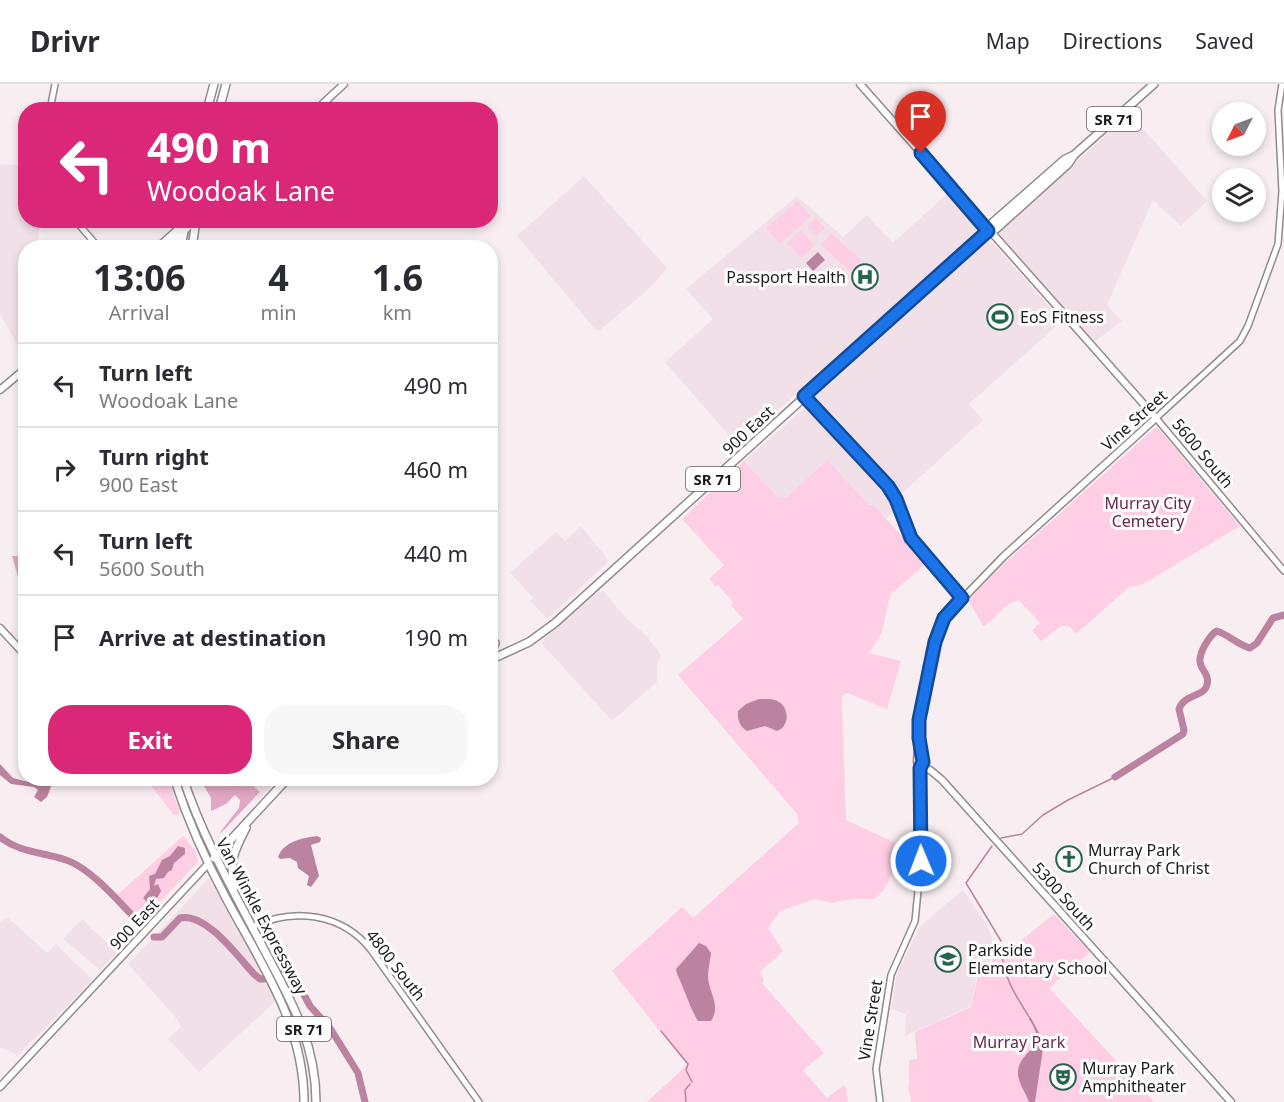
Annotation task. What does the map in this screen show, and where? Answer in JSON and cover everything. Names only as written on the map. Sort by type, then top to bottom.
[{"type":"main road","points":[[209,102],[214,84]]},
{"type":"main road","points":[[221,102],[225,84]]},
{"type":"main road","points":[[325,102],[344,84]]},
{"type":"main road","name":"5600 South","points":[[860,84],[1156,418]]},
{"type":"main road","name":"900 East","points":[[498,656],[522,646],[548,628],[988,231],[996,228],[1068,164],[1074,155],[1154,84]]},
{"type":"main road","points":[[166,240],[179,228]]},
{"type":"main road","points":[[182,240],[185,228]]},
{"type":"main road","points":[[175,240],[188,228]]},
{"type":"main road","points":[[0,390],[18,375]]},
{"type":"main road","name":"Vine Street","points":[[920,768],[917,762],[920,715],[938,632],[944,618],[1020,541],[1156,418]]},
{"type":"main road","points":[[0,628],[18,647]]},
{"type":"main road","name":"5300 South","points":[[920,768],[930,770],[942,780],[1231,1102]]},
{"type":"main road","name":"Van Winkle Expressway","points":[[177,786],[185,812],[208,864],[292,1026],[302,1070],[304,1102]]},
{"type":"main road","name":"Van Winkle Expressway","points":[[186,786],[215,857],[293,1004],[305,1033],[313,1063],[316,1102]]},
{"type":"main road","name":"900 East","points":[[0,1087],[281,786]]},
{"type":"main road","name":"SR 71","points":[[235,895],[231,860],[252,817]]},
{"type":"main road","points":[[226,898],[246,924],[252,927],[260,962]]},
{"type":"street","points":[[52,102],[55,84]]},
{"type":"street","name":"Vine Street","points":[[1156,418],[1233,349],[1248,327],[1276,250],[1279,234],[1282,190],[1278,114],[1282,84]]},
{"type":"street","points":[[82,228],[92,240]]},
{"type":"street","points":[[804,396],[888,486],[896,499],[911,538],[962,598]]},
{"type":"street","name":"5600 South","points":[[1156,418],[1284,571]]},
{"type":"street","name":"Vine Street","points":[[880,1102],[876,1069],[891,975],[915,921],[921,861],[920,768]]},
{"type":"street","name":"4800 South","points":[[252,927],[279,918],[308,915],[335,922],[355,934],[371,950],[479,1102]]},
{"type":"shaded area","points":[[1130,114],[1207,201],[1181,226],[1153,200],[1107,305],[1122,321],[1094,342],[1026,266],[999,231]]},
{"type":"shaded area","points":[[0,164],[18,165],[18,228],[39,228],[38,240],[18,240],[18,346],[0,314]]},
{"type":"shaded area","points":[[584,176],[667,268],[652,286],[599,331],[517,236]]},
{"type":"shaded area","points":[[949,192],[977,226],[976,232],[738,446],[665,362],[713,319],[686,289],[797,196],[843,237],[867,215],[893,243]]},
{"type":"shaded area","points":[[988,241],[993,243],[1062,321],[969,404],[983,420],[899,496],[814,398]]},
{"type":"shaded area","points":[[818,252],[825,260],[813,271],[806,263]]},
{"type":"shaded area","points":[[807,406],[887,492],[896,510],[886,519],[874,505],[777,497],[744,461]]},
{"type":"shaded area","points":[[581,526],[608,562],[547,619],[530,601],[533,598],[510,573],[556,532],[565,541]]},
{"type":"shaded area","points":[[12,556],[18,556],[18,577]]},
{"type":"shaded area","points":[[603,591],[627,619],[645,634],[661,655],[657,665],[657,682],[612,721],[542,644],[544,639],[597,593]]},
{"type":"shaded area","points":[[759,699],[774,700],[783,705],[787,718],[781,729],[777,731],[765,726],[747,731],[741,725],[738,711],[746,704]]},
{"type":"shaded area","points":[[0,764],[13,778],[18,779],[18,785],[11,784],[0,775]]},
{"type":"shaded area","points":[[26,786],[51,786],[47,797],[41,802],[34,797],[38,790]]},
{"type":"shaded area","points":[[204,786],[253,786],[260,792],[220,834],[239,808],[240,800],[235,795],[226,804],[211,811],[211,798]]},
{"type":"shaded area","points":[[245,786],[271,786],[259,799]]},
{"type":"shaded area","points":[[317,836],[321,838],[320,842],[311,845],[319,876],[311,887],[307,885],[309,876],[298,868],[297,862],[290,858],[280,859],[278,857],[289,844]]},
{"type":"shaded area","points":[[178,846],[185,848],[185,854],[174,863],[172,870],[164,878],[156,879],[154,886],[158,884],[161,891],[157,898],[148,903],[143,898],[150,889],[149,876],[155,874],[162,860],[170,856]]},
{"type":"shaded area","points":[[209,878],[278,999],[199,1072],[168,1039],[181,1027],[177,1019],[128,964]]},
{"type":"shaded area","name":"Parkside Elementary School","points":[[963,890],[992,937],[989,973],[977,975],[971,1006],[905,1036],[906,1015],[891,1008],[897,974],[920,926]]},
{"type":"shaded area","points":[[7,917],[47,953],[56,944],[93,980],[18,1055],[0,1047],[0,922]]},
{"type":"shaded area","points":[[82,919],[117,953],[100,970],[63,939]]},
{"type":"shaded area","points":[[699,943],[706,946],[711,953],[708,978],[715,1010],[711,1021],[698,1021],[676,969]]},
{"type":"shaded area","points":[[1031,1018],[1044,1042],[1035,1102],[1029,1102],[1018,1075],[1022,1060],[1035,1044],[1035,1030],[1029,1019]]},
{"type":"green space","points":[[797,201],[811,216],[796,230],[788,222],[795,230],[780,244],[766,228]]},
{"type":"green space","points":[[816,218],[825,228],[816,236],[807,226]]},
{"type":"green space","points":[[801,230],[815,245],[801,258],[787,243]]},
{"type":"green space","points":[[831,233],[861,260],[851,272],[821,245]]},
{"type":"green space","name":"Murray City Cemetery","points":[[1155,428],[1159,429],[1240,526],[1143,584],[1129,587],[1076,634],[1069,626],[1062,626],[1041,641],[1032,630],[1040,623],[1019,600],[1003,608],[983,626],[969,601],[970,598],[1006,562]]},
{"type":"green space","points":[[827,460],[869,505],[874,505],[926,563],[890,595],[882,632],[869,653],[901,661],[887,709],[847,693],[842,698],[846,820],[906,848],[883,891],[874,899],[853,899],[831,903],[815,899],[780,911],[768,928],[783,951],[760,972],[764,980],[762,983],[824,1053],[803,1070],[827,1098],[844,1085],[848,1102],[647,1102],[687,1065],[612,971],[682,907],[693,918],[799,823],[797,814],[678,675],[743,619],[731,605],[733,602],[718,585],[716,587],[709,579],[724,565],[682,519],[744,461],[778,497],[787,497]]},
{"type":"green space","points":[[151,786],[170,786],[180,814],[174,815]]},
{"type":"green space","points":[[183,836],[195,850],[198,862],[139,924],[114,898]]},
{"type":"green space","name":"Murray Park","points":[[1054,914],[1090,952],[1049,988],[1154,1102],[911,1102],[908,1085],[909,1060],[917,1059],[915,1032],[971,1007],[978,975],[989,973],[993,957],[1009,950]]},
{"type":"waterway","points":[[1115,777],[1183,734],[1179,709],[1185,701],[1202,692],[1207,685],[1200,660],[1201,653],[1213,634],[1217,631],[1250,648],[1257,643],[1273,618],[1284,615]]},
{"type":"waterway","points":[[1001,838],[1022,834],[1043,815],[1115,777]]},
{"type":"waterway","points":[[0,837],[24,849],[76,864],[106,888],[141,925]]},
{"type":"waterway","points":[[992,846],[966,883],[1001,941]]},
{"type":"waterway","points":[[154,937],[162,937],[180,918],[190,918],[200,922],[221,937],[254,974],[264,979]]},
{"type":"waterway","points":[[1002,953],[1008,980],[1031,1020]]},
{"type":"waterway","points":[[284,971],[294,976],[310,1006],[330,1028],[358,1073],[365,1102]]},
{"type":"waterway","points":[[661,1031],[688,1064],[686,1070],[692,1082]]},
{"type":"waterway","points":[[686,1102],[685,1090],[690,1084]]},
{"type":"place","name":"Passport Health","points":[[865,277]]},
{"type":"place","name":"EoS Fitness","points":[[1000,317]]},
{"type":"place","name":"Murray Park Church of Christ","points":[[1069,859]]},
{"type":"place","name":"Parkside Elementary School","points":[[948,959]]},
{"type":"place","name":"Murray Park Amphitheater","points":[[1063,1077]]},
{"type":"route","points":[[921,153],[988,231],[804,396],[888,486],[900,507],[911,538],[962,598],[944,618],[938,632],[920,715],[919,738],[923,762],[920,768],[921,861]]}]
